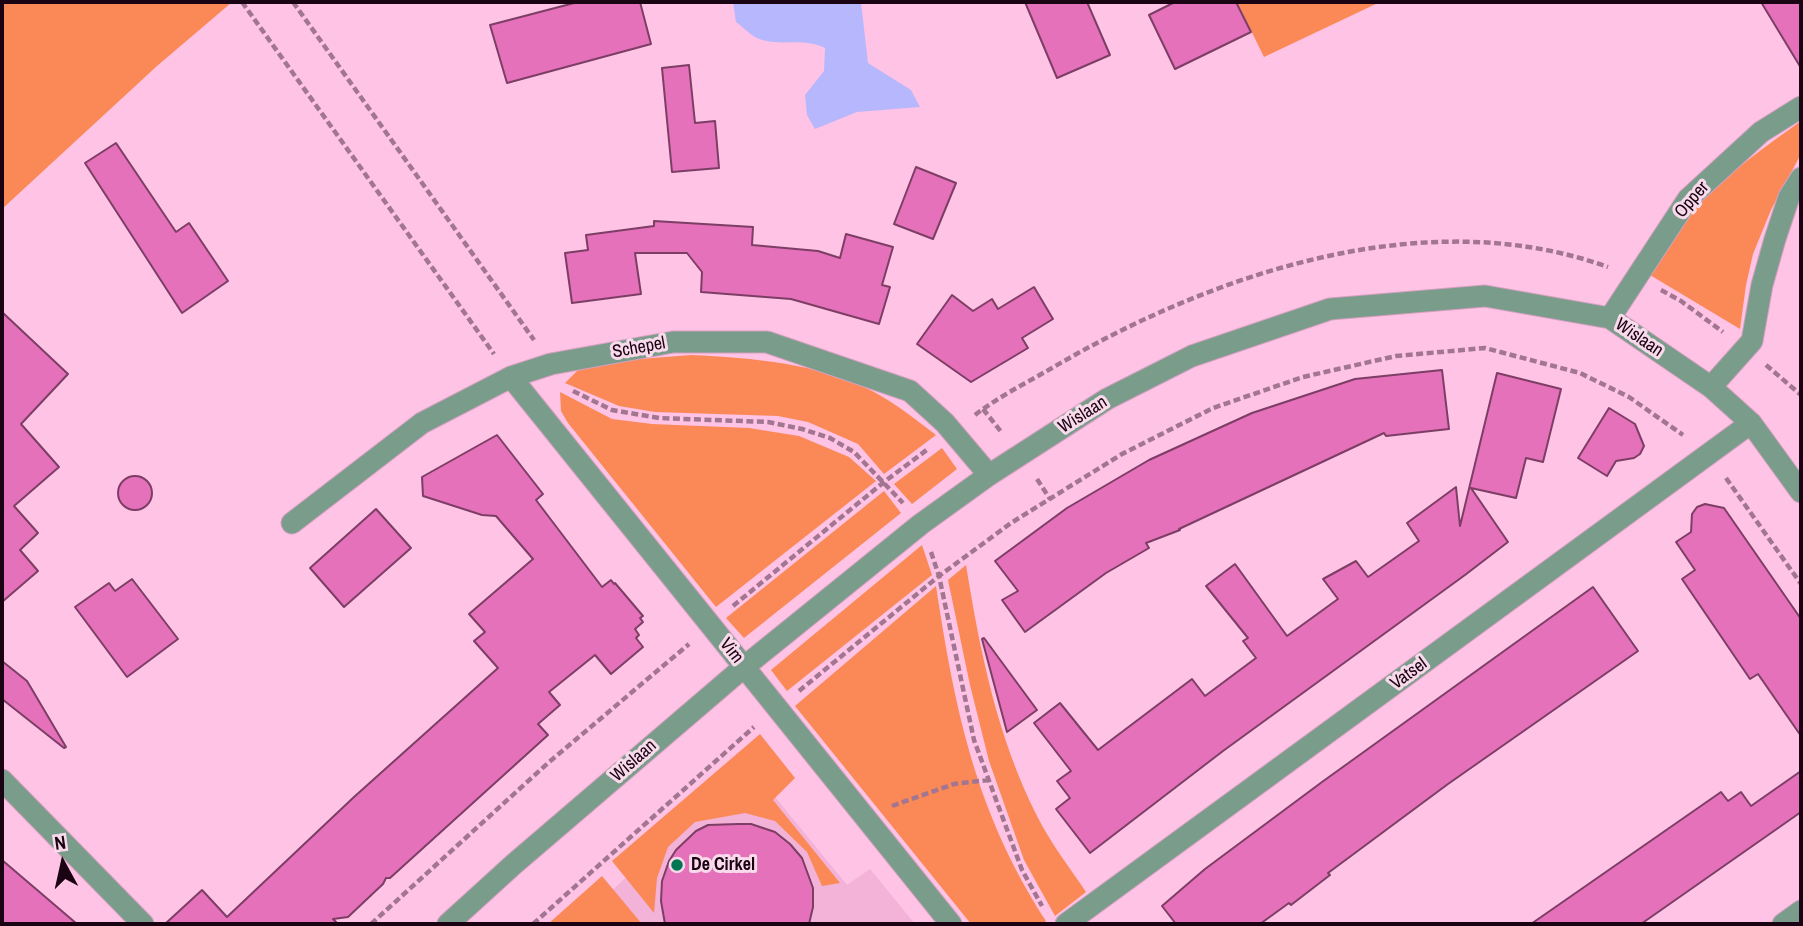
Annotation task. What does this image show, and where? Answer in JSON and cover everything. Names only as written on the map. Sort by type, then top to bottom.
[{"type":"street","name":"Opper","points":[[1610,318],[1688,199],[1761,132],[1801,107]]},
{"type":"street","points":[[1711,387],[1752,341],[1774,239],[1789,197],[1801,178]]},
{"type":"street","name":"Wislaan","points":[[448,924],[744,667],[921,524],[989,475],[1107,399],[1192,356],[1330,309],[1485,296],[1610,318],[1711,387],[1751,423],[1801,492]]},
{"type":"street","name":"Schepel","points":[[292,523],[422,422],[511,377],[551,364],[673,342],[767,342],[910,391],[952,431],[989,475]]},
{"type":"street","name":"Vim","points":[[511,377],[951,924]]},
{"type":"street","name":"Vatsel","points":[[1066,924],[1751,423]]},
{"type":"street","points":[[6,796],[143,924]]},
{"type":"street","points":[[1783,924],[1801,911]]},
{"type":"path","points":[[242,2],[511,377]]},
{"type":"path","points":[[293,2],[538,346]]},
{"type":"path","points":[[371,924],[548,763],[710,625],[874,490],[952,431],[983,409],[1083,349],[1143,319],[1226,285],[1301,263],[1388,246],[1465,241],[1555,250],[1637,278],[1681,301],[1746,349],[1801,395]]},
{"type":"path","points":[[533,924],[760,722],[939,576],[1011,523],[1133,448],[1213,408],[1303,377],[1396,356],[1485,348],[1580,373],[1629,397],[1710,454],[1801,584]]},
{"type":"path","points":[[867,819],[916,796],[954,784],[988,780]]},
{"type":"shaded area","points":[[2,2],[231,3],[157,66],[2,209]]},
{"type":"shaded area","points":[[1237,2],[1380,2],[1264,57]]},
{"type":"shaded area","points":[[1801,121],[1801,154],[1771,210],[1753,254],[1740,329],[1650,275],[1683,223],[1707,195],[1741,165]]},
{"type":"shaded area","points":[[691,355],[762,360],[831,374],[882,397],[936,435],[884,474],[858,444],[808,422],[778,416],[655,412],[619,406],[565,383],[580,368]]},
{"type":"shaded area","points":[[560,392],[612,419],[652,424],[749,428],[799,436],[849,457],[876,481],[716,607],[568,423],[561,411]]},
{"type":"shaded area","points":[[942,448],[957,469],[912,504],[894,484]]},
{"type":"shaded area","points":[[884,491],[901,513],[744,638],[726,618]]},
{"type":"shaded area","points":[[922,545],[932,575],[787,691],[771,670]]},
{"type":"shaded area","points":[[966,565],[984,661],[1011,756],[1042,826],[1086,892],[1055,916],[1024,860],[989,761],[948,580]]},
{"type":"shaded area","points":[[936,586],[951,676],[972,760],[1002,841],[1046,921],[1043,924],[971,924],[795,706]]},
{"type":"shaded area","points":[[760,734],[795,778],[773,800],[840,883],[822,886],[807,852],[775,821],[745,813],[695,822],[668,847],[657,878],[654,913],[612,861]]},
{"type":"shaded area","points":[[748,764],[847,885],[870,869],[915,924],[576,924]]},
{"type":"shaded area","points":[[602,876],[642,924],[548,924]]},
{"type":"water","points":[[733,2],[861,2],[868,63],[911,90],[920,107],[857,112],[815,129],[807,115],[805,95],[824,71],[825,48],[808,43],[775,42],[756,38],[736,22]]},
{"type":"building","points":[[578,2],[640,2],[651,44],[507,83],[490,25]]},
{"type":"building","points":[[1025,2],[1087,2],[1110,55],[1057,78]]},
{"type":"building","points":[[1175,2],[1236,2],[1251,32],[1175,69],[1149,15]]},
{"type":"building","points":[[1761,2],[1801,2],[1801,68]]},
{"type":"building","points":[[689,65],[695,123],[715,121],[719,168],[672,172],[662,68]]},
{"type":"building","points":[[116,143],[176,232],[189,223],[228,281],[182,313],[85,163]]},
{"type":"building","points":[[916,167],[956,183],[933,239],[894,224]]},
{"type":"building","points":[[654,221],[753,227],[752,245],[818,251],[840,258],[846,234],[893,247],[882,285],[890,287],[879,324],[791,299],[701,292],[702,272],[687,253],[635,253],[641,294],[572,303],[565,253],[588,250],[586,235],[654,226]]},
{"type":"building","points":[[1034,287],[1053,319],[1022,338],[1028,348],[971,382],[917,344],[952,295],[973,311],[992,299],[998,309]]},
{"type":"building","points":[[2,312],[68,374],[21,424],[59,467],[14,506],[38,533],[20,550],[38,571],[2,602]]},
{"type":"building","points":[[1442,370],[1449,429],[1386,436],[1384,433],[1180,530],[1146,543],[1149,548],[1106,573],[1025,632],[1002,600],[1018,591],[995,561],[1067,508],[1149,460],[1252,413],[1355,379]]},
{"type":"building","points":[[1497,373],[1561,389],[1543,462],[1526,458],[1516,498],[1471,488],[1508,542],[1223,751],[1090,853],[1056,809],[1070,798],[1057,781],[1071,771],[1034,723],[1060,703],[1098,750],[1192,679],[1205,696],[1256,658],[1243,641],[1248,638],[1206,586],[1235,564],[1287,636],[1338,599],[1323,579],[1356,561],[1368,577],[1419,541],[1407,523],[1456,487],[1460,526]]},
{"type":"building","points":[[1609,408],[1635,424],[1644,446],[1634,458],[1616,461],[1607,476],[1578,458]]},
{"type":"building","points":[[497,435],[543,494],[536,500],[602,587],[611,580],[643,616],[640,618],[643,622],[635,629],[639,635],[636,638],[643,647],[611,674],[595,655],[549,692],[560,705],[538,724],[548,735],[390,878],[386,878],[348,917],[333,919],[338,924],[165,924],[202,890],[227,917],[354,797],[498,668],[474,641],[485,632],[469,614],[533,559],[496,516],[482,515],[423,496],[422,477]]},
{"type":"building","points":[[135,476],[147,481],[152,493],[147,505],[135,510],[123,505],[118,493],[123,481]]},
{"type":"building","points":[[1705,504],[1724,508],[1801,619],[1801,736],[1758,674],[1750,679],[1682,579],[1695,570],[1676,542],[1691,532],[1692,514],[1697,507]]},
{"type":"building","points":[[376,509],[411,548],[344,607],[310,568]]},
{"type":"building","points":[[132,579],[178,639],[127,677],[75,607],[109,583],[115,591]]},
{"type":"building","points":[[1593,587],[1638,651],[1448,784],[1328,873],[1330,875],[1291,905],[1289,903],[1260,924],[1176,924],[1162,906],[1205,869],[1322,782]]},
{"type":"building","points":[[984,638],[1037,710],[1007,732],[982,639]]},
{"type":"building","points":[[2,661],[27,681],[66,747],[2,699]]},
{"type":"building","points":[[1801,771],[1801,812],[1641,924],[1531,924],[1721,792],[1728,801],[1741,792],[1751,806]]},
{"type":"building","points":[[751,824],[775,832],[802,858],[813,888],[809,924],[665,924],[661,901],[662,881],[676,850],[696,831],[708,825]]},
{"type":"building","points":[[2,860],[77,924],[2,924]]},
{"type":"place","name":"De Cirkel","points":[[677,865]]}]
